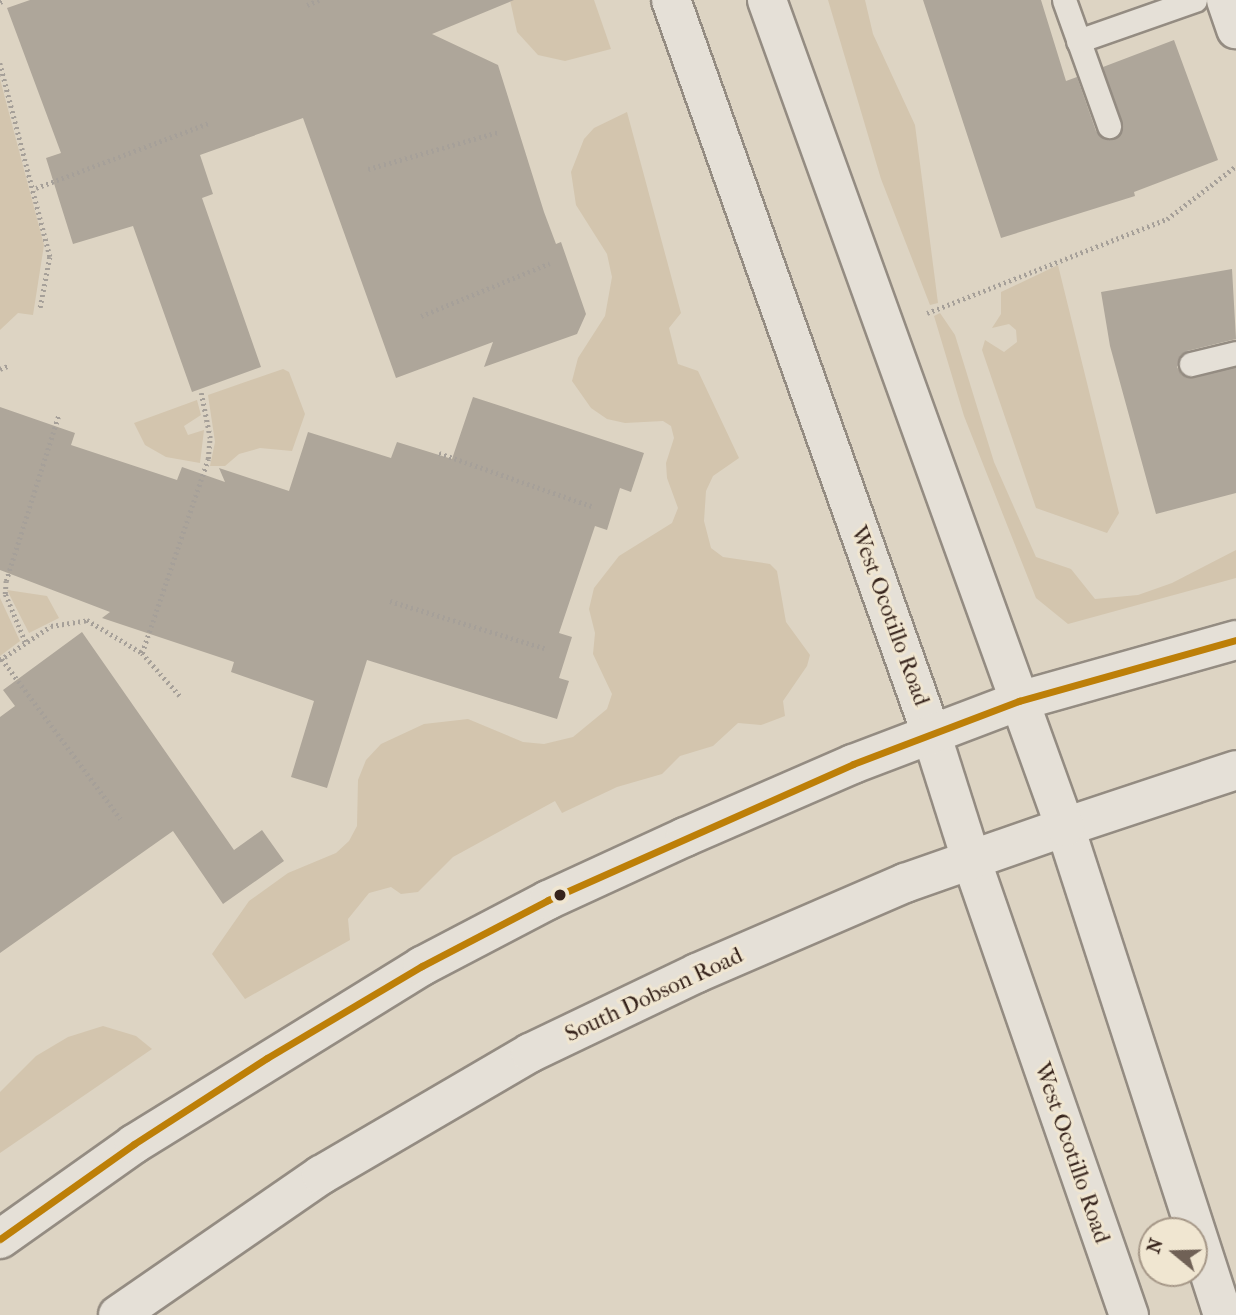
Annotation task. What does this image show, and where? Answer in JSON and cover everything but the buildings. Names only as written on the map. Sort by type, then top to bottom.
[{"type":"main road","name":"West Ocotillo Road","points":[[671,0],[932,736],[971,859],[1129,1315]]},
{"type":"main road","points":[[767,0],[1065,827],[1223,1315]]},
{"type":"main road","points":[[1226,0],[1236,29]]},
{"type":"main road","points":[[0,1239],[134,1144],[422,966],[685,837],[853,764],[1019,701],[1236,640]]},
{"type":"main road","name":"South Dobson Road","points":[[118,1315],[321,1175],[530,1053],[697,973],[905,883],[1236,770]]},
{"type":"lane","points":[[1064,0],[1109,126]]},
{"type":"lane","points":[[1078,41],[1195,0]]},
{"type":"lane","points":[[1191,364],[1236,354]]},
{"type":"path","points":[[307,5],[319,0]]},
{"type":"path","points":[[0,63],[36,188],[50,257],[40,310]]},
{"type":"path","points":[[36,188],[209,123]]},
{"type":"path","points":[[368,169],[499,132]]},
{"type":"path","points":[[927,313],[1167,219],[1236,166]]},
{"type":"path","points":[[421,316],[550,263]]},
{"type":"path","points":[[0,369],[8,366]]},
{"type":"path","points":[[142,653],[208,459],[209,430],[201,393]]},
{"type":"path","points":[[24,642],[5,594],[6,581],[59,414]]},
{"type":"path","points":[[439,453],[593,507]]},
{"type":"path","points":[[390,601],[547,649]]},
{"type":"path","points":[[121,819],[1,660],[24,642],[68,620],[87,620],[142,653],[181,697]]},
{"type":"shaded area","points":[[510,0],[594,0],[611,49],[565,61],[538,55],[517,32]]},
{"type":"shaded area","points":[[828,0],[865,0],[873,34],[915,125],[938,303],[930,305],[881,179]]},
{"type":"shaded area","points":[[0,79],[44,245],[33,315],[18,313],[0,330]]},
{"type":"shaded area","points":[[627,112],[681,313],[669,328],[678,364],[698,371],[739,458],[713,476],[706,491],[704,521],[711,548],[723,557],[770,564],[777,571],[786,622],[810,655],[807,666],[783,701],[785,716],[761,725],[738,723],[713,746],[680,756],[662,774],[617,787],[562,813],[555,801],[453,857],[418,892],[401,894],[391,887],[369,893],[348,919],[350,940],[245,999],[212,954],[249,901],[288,873],[336,853],[349,841],[357,826],[358,780],[366,760],[381,744],[424,724],[468,719],[523,742],[544,744],[573,737],[607,709],[612,694],[593,654],[595,633],[589,609],[594,588],[619,556],[672,523],[678,508],[667,478],[666,463],[674,438],[671,426],[663,421],[625,423],[607,419],[591,408],[572,381],[578,358],[605,316],[612,277],[607,254],[576,205],[571,172],[584,139],[594,128]]},
{"type":"shaded area","points":[[1058,265],[1119,513],[1107,533],[1036,508],[982,350],[985,340],[1004,352],[1017,342],[1016,330],[1009,324],[992,328],[1001,314],[1001,292]]},
{"type":"shaded area","points":[[940,313],[955,335],[994,462],[1036,557],[1071,569],[1095,599],[1138,595],[1172,583],[1236,550],[1236,578],[1068,624],[1036,598],[964,416],[934,316]]},
{"type":"shaded area","points":[[283,369],[289,372],[305,414],[292,451],[260,448],[239,454],[225,466],[210,466],[215,442],[208,395]]},
{"type":"shaded area","points":[[197,400],[201,415],[184,426],[188,435],[204,430],[200,463],[166,457],[145,445],[134,423]]},
{"type":"shaded area","points":[[7,590],[47,596],[59,618],[29,633]]},
{"type":"shaded area","points":[[0,598],[20,641],[0,656]]},
{"type":"shaded area","points":[[103,1026],[136,1036],[152,1049],[0,1153],[0,1092],[36,1056],[68,1037]]},
{"type":"transit line","points":[[0,1239],[134,1144],[267,1058],[422,966],[548,900],[853,764],[1019,701],[1236,640]]}]
